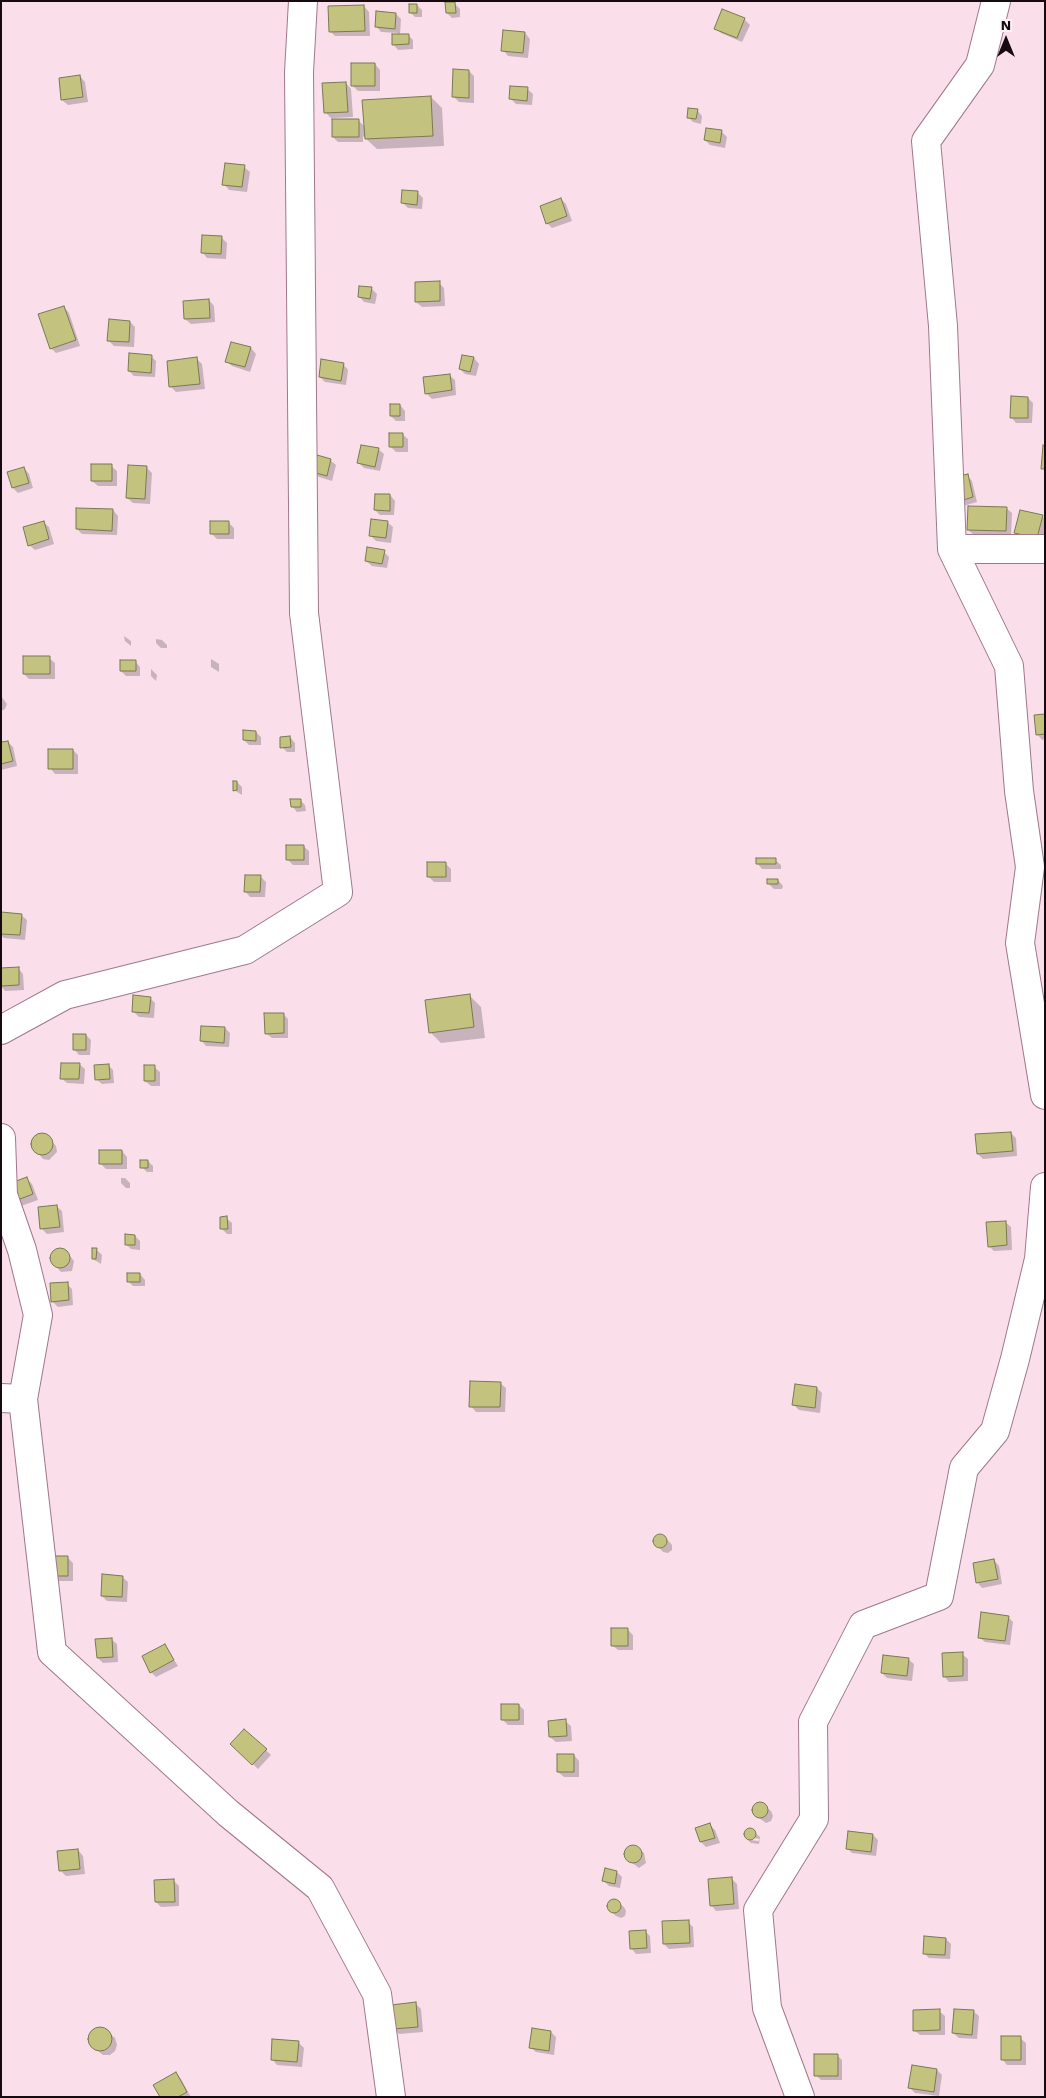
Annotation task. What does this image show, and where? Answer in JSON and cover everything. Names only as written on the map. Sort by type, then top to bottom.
[{"type":"street","points":[[1,1030],[65,995],[245,950],[338,892],[304,614],[299,92],[304,1]]},
{"type":"street","points":[[996,1],[980,65],[926,141],[942,326],[952,549],[1008,666],[1019,791],[1030,867],[1020,943],[1045,1095]]},
{"type":"street","points":[[952,549],[1045,549]]},
{"type":"street","points":[[1,1138],[3,1195],[22,1250],[38,1315],[12,1398],[52,1652],[228,1813],[320,1888],[377,1994],[391,2097]]},
{"type":"street","points":[[800,2097],[767,2008],[758,1910],[814,1820],[813,1722],[863,1625],[939,1596],[964,1468],[995,1431],[1015,1359],[1039,1259],[1045,1187]]},
{"type":"building","points":[[445,2],[455,2],[456,13],[446,13]]},
{"type":"building","points":[[409,4],[417,4],[417,13],[409,13]]},
{"type":"building","points":[[364,5],[365,31],[329,32],[328,6]]},
{"type":"building","points":[[722,9],[745,18],[737,38],[714,29]]},
{"type":"building","points":[[376,11],[396,13],[395,29],[375,27]]},
{"type":"building","points":[[503,30],[525,32],[523,53],[501,51]]},
{"type":"building","points":[[392,34],[409,34],[409,44],[392,45]]},
{"type":"building","points":[[351,63],[375,63],[375,86],[351,86]]},
{"type":"building","points":[[453,69],[469,70],[469,98],[452,97]]},
{"type":"building","points":[[80,75],[83,97],[61,100],[59,78]]},
{"type":"building","points":[[346,82],[348,112],[324,113],[322,83]]},
{"type":"building","points":[[510,86],[528,87],[527,101],[509,99]]},
{"type":"building","points":[[431,96],[433,136],[365,139],[362,100]]},
{"type":"building","points":[[688,108],[698,109],[696,119],[687,118]]},
{"type":"building","points":[[332,119],[359,119],[359,137],[332,137]]},
{"type":"building","points":[[706,128],[722,130],[720,143],[704,140]]},
{"type":"building","points":[[225,163],[245,165],[242,187],[222,185]]},
{"type":"building","points":[[402,190],[418,191],[417,205],[401,203]]},
{"type":"building","points":[[561,198],[567,216],[546,224],[540,206]]},
{"type":"building","points":[[202,235],[222,236],[221,254],[201,253]]},
{"type":"building","points":[[440,281],[440,301],[415,302],[415,282]]},
{"type":"building","points":[[359,286],[372,287],[370,299],[358,297]]},
{"type":"building","points":[[209,299],[210,318],[184,319],[183,301]]},
{"type":"building","points":[[64,306],[76,340],[50,349],[38,314]]},
{"type":"building","points":[[109,319],[130,321],[129,342],[107,341]]},
{"type":"building","points":[[231,342],[251,347],[245,367],[225,362]]},
{"type":"building","points":[[129,353],[152,355],[151,373],[128,371]]},
{"type":"building","points":[[462,355],[474,357],[470,372],[459,369]]},
{"type":"building","points":[[197,357],[200,384],[169,387],[167,361]]},
{"type":"building","points":[[321,359],[344,363],[341,381],[319,377]]},
{"type":"building","points":[[450,374],[452,390],[425,394],[423,377]]},
{"type":"building","points":[[1011,396],[1028,397],[1028,418],[1010,418]]},
{"type":"building","points":[[390,404],[400,404],[400,416],[390,416]]},
{"type":"building","points":[[389,433],[403,433],[403,447],[389,447]]},
{"type":"building","points":[[361,445],[379,448],[375,467],[357,463]]},
{"type":"building","points":[[1043,445],[1045,446],[1045,469],[1041,469]]},
{"type":"building","points":[[317,455],[331,459],[327,476],[312,472]]},
{"type":"building","points":[[91,464],[112,464],[112,481],[91,481]]},
{"type":"building","points":[[128,465],[147,466],[145,499],[126,498]]},
{"type":"building","points":[[24,467],[29,483],[12,488],[7,472]]},
{"type":"building","points":[[968,474],[973,497],[957,502],[951,478]]},
{"type":"building","points":[[375,494],[390,494],[390,511],[374,510]]},
{"type":"building","points":[[968,506],[1007,507],[1006,531],[967,530]]},
{"type":"building","points":[[76,508],[113,509],[112,531],[76,529]]},
{"type":"building","points":[[1020,510],[1043,515],[1037,538],[1014,533]]},
{"type":"building","points":[[371,519],[388,521],[386,538],[369,536]]},
{"type":"building","points":[[44,521],[49,539],[28,546],[23,527]]},
{"type":"building","points":[[210,521],[229,521],[229,534],[210,534]]},
{"type":"building","points":[[367,547],[385,550],[382,564],[365,561]]},
{"type":"building","points":[[23,656],[50,656],[50,674],[23,674]]},
{"type":"building","points":[[120,660],[136,660],[136,671],[120,671]]},
{"type":"building","points":[[1045,714],[1045,734],[1036,735],[1034,715]]},
{"type":"building","points":[[243,730],[256,731],[256,741],[243,740]]},
{"type":"building","points":[[290,736],[291,747],[280,748],[280,737]]},
{"type":"building","points":[[8,741],[13,761],[1,764],[1,742]]},
{"type":"building","points":[[48,749],[73,749],[73,769],[48,769]]},
{"type":"building","points":[[233,781],[237,781],[237,790],[233,791]]},
{"type":"building","points":[[290,799],[301,799],[301,807],[291,807]]},
{"type":"building","points":[[286,845],[304,845],[304,860],[286,860]]},
{"type":"building","points":[[756,858],[776,858],[776,864],[756,864]]},
{"type":"building","points":[[427,862],[446,862],[446,877],[427,877]]},
{"type":"building","points":[[245,875],[261,875],[260,892],[244,892]]},
{"type":"building","points":[[767,879],[778,879],[778,884],[767,884]]},
{"type":"building","points":[[1,912],[22,914],[20,935],[1,934]]},
{"type":"building","points":[[19,967],[19,985],[1,986],[1,968]]},
{"type":"building","points":[[470,994],[474,1027],[429,1033],[425,1000]]},
{"type":"building","points":[[133,995],[151,997],[149,1013],[132,1012]]},
{"type":"building","points":[[264,1013],[284,1013],[284,1033],[265,1034]]},
{"type":"building","points":[[201,1026],[225,1027],[224,1043],[200,1041]]},
{"type":"building","points":[[73,1034],[86,1034],[86,1050],[73,1050]]},
{"type":"building","points":[[61,1063],[80,1063],[79,1079],[60,1079]]},
{"type":"building","points":[[109,1064],[110,1079],[95,1080],[94,1065]]},
{"type":"building","points":[[144,1065],[155,1065],[155,1081],[144,1081]]},
{"type":"building","points":[[1011,1132],[1013,1151],[977,1154],[975,1134]]},
{"type":"building","points":[[42,1133],[52,1140],[53,1144],[46,1154],[42,1155],[32,1148],[31,1144],[38,1134]]},
{"type":"building","points":[[99,1150],[122,1150],[122,1164],[99,1164]]},
{"type":"building","points":[[140,1160],[148,1160],[148,1168],[140,1168]]},
{"type":"building","points":[[27,1177],[33,1194],[15,1201],[8,1184]]},
{"type":"building","points":[[57,1205],[60,1227],[40,1229],[38,1207]]},
{"type":"building","points":[[227,1216],[228,1229],[220,1229],[220,1217]]},
{"type":"building","points":[[1006,1221],[1007,1245],[988,1247],[986,1222]]},
{"type":"building","points":[[125,1234],[135,1235],[135,1245],[125,1245]]},
{"type":"building","points":[[60,1248],[67,1251],[70,1258],[67,1265],[60,1268],[53,1265],[50,1258],[53,1251]]},
{"type":"building","points":[[92,1248],[97,1248],[96,1259],[92,1259]]},
{"type":"building","points":[[127,1273],[140,1273],[140,1282],[127,1282]]},
{"type":"building","points":[[68,1282],[69,1300],[51,1302],[50,1283]]},
{"type":"building","points":[[470,1381],[501,1382],[500,1407],[469,1407]]},
{"type":"building","points":[[795,1384],[817,1387],[815,1408],[792,1405]]},
{"type":"building","points":[[660,1534],[665,1536],[667,1541],[665,1546],[660,1548],[655,1546],[653,1541],[655,1536]]},
{"type":"building","points":[[48,1556],[68,1556],[68,1576],[48,1576]]},
{"type":"building","points":[[994,1559],[998,1579],[976,1583],[973,1563]]},
{"type":"building","points":[[102,1574],[123,1576],[122,1597],[101,1596]]},
{"type":"building","points":[[981,1612],[1009,1616],[1005,1641],[978,1638]]},
{"type":"building","points":[[611,1628],[628,1628],[628,1646],[611,1646]]},
{"type":"building","points":[[112,1638],[113,1657],[97,1658],[95,1639]]},
{"type":"building","points":[[165,1644],[174,1660],[150,1673],[142,1656]]},
{"type":"building","points":[[963,1652],[963,1676],[943,1677],[942,1653]]},
{"type":"building","points":[[883,1655],[909,1658],[907,1676],[881,1673]]},
{"type":"building","points":[[501,1704],[519,1704],[519,1720],[501,1720]]},
{"type":"building","points":[[566,1719],[567,1736],[549,1737],[548,1721]]},
{"type":"building","points":[[244,1729],[267,1749],[252,1765],[230,1744]]},
{"type":"building","points":[[557,1754],[574,1754],[574,1772],[557,1772]]},
{"type":"building","points":[[760,1802],[766,1804],[768,1810],[766,1816],[760,1818],[754,1816],[752,1810],[754,1804]]},
{"type":"building","points":[[710,1823],[715,1838],[700,1842],[695,1828]]},
{"type":"building","points":[[748,1828],[752,1828],[756,1834],[752,1840],[748,1840],[744,1836],[744,1832]]},
{"type":"building","points":[[848,1831],[873,1834],[871,1852],[846,1849]]},
{"type":"building","points":[[633,1845],[639,1848],[642,1854],[639,1860],[633,1863],[627,1860],[624,1854],[627,1848]]},
{"type":"building","points":[[78,1849],[80,1869],[59,1871],[57,1851]]},
{"type":"building","points":[[605,1868],[617,1871],[615,1884],[602,1881]]},
{"type":"building","points":[[732,1877],[734,1904],[710,1906],[708,1879]]},
{"type":"building","points":[[174,1879],[175,1902],[155,1902],[154,1880]]},
{"type":"building","points":[[614,1899],[619,1901],[621,1906],[619,1911],[614,1913],[609,1911],[607,1906],[609,1901]]},
{"type":"building","points":[[689,1920],[690,1943],[663,1944],[662,1921]]},
{"type":"building","points":[[646,1930],[647,1948],[630,1949],[629,1931]]},
{"type":"building","points":[[924,1936],[946,1938],[945,1955],[923,1954]]},
{"type":"building","points":[[416,2002],[418,2027],[393,2029],[391,2005]]},
{"type":"building","points":[[940,2009],[940,2030],[913,2031],[913,2010]]},
{"type":"building","points":[[954,2009],[974,2010],[972,2035],[952,2033]]},
{"type":"building","points":[[100,2027],[109,2030],[112,2039],[109,2048],[100,2051],[91,2048],[88,2039],[91,2030]]},
{"type":"building","points":[[532,2028],[551,2031],[549,2051],[529,2048]]},
{"type":"building","points":[[1001,2036],[1021,2036],[1021,2060],[1001,2060]]},
{"type":"building","points":[[272,2039],[299,2041],[297,2062],[271,2060]]},
{"type":"building","points":[[814,2054],[838,2054],[838,2076],[814,2076]]},
{"type":"building","points":[[912,2065],[937,2069],[934,2092],[908,2088]]},
{"type":"building","points":[[176,2072],[187,2092],[178,2097],[160,2097],[153,2085]]}]
